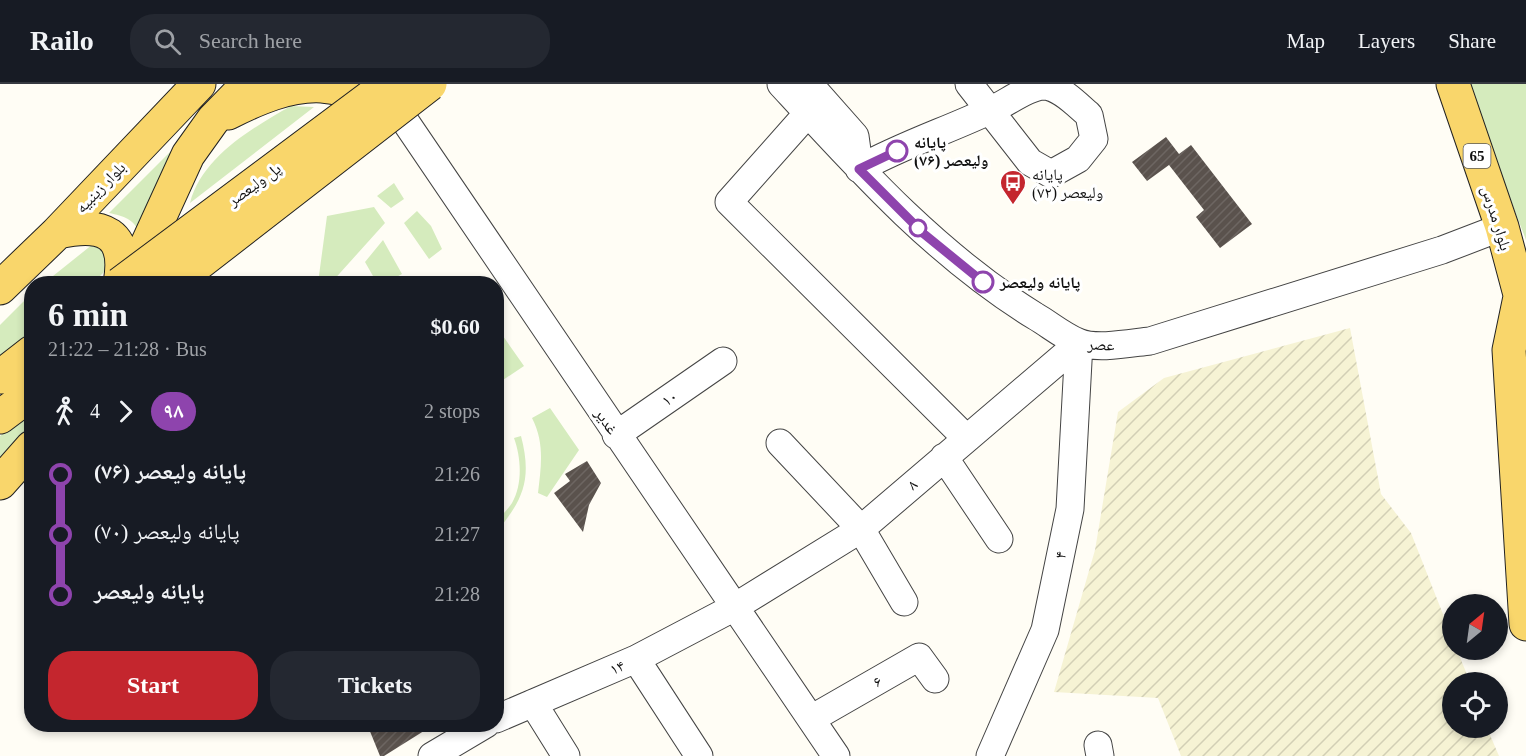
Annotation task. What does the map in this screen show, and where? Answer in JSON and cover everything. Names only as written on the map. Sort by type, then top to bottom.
[{"type":"main road","name":"بلوار زینبیه","points":[[0,288],[58,232],[199,84]]},
{"type":"main road","points":[[133,276],[188,155],[213,120],[248,84]]},
{"type":"main road","name":"پل ولیعصر","points":[[182,276],[430,84]]},
{"type":"main road","name":"بلوار مدرس","points":[[1453,84],[1502,227],[1523,308]]},
{"type":"main road","points":[[213,120],[264,95],[306,86],[387,88]]},
{"type":"main road","name":"پل ولیعصر","points":[[131,276],[387,88]]},
{"type":"main road","points":[[58,232],[92,227],[108,234],[119,244],[123,265],[121,276]]},
{"type":"main road","points":[[1523,308],[1509,350],[1526,624]]},
{"type":"main road","points":[[0,377],[24,358]]},
{"type":"main road","points":[[0,417],[24,399]]},
{"type":"main road","points":[[0,483],[24,456]]},
{"type":"street","name":"عصر","points":[[781,84],[859,169],[924,234],[991,289],[1079,343],[1116,345],[1150,341],[1442,250],[1502,227]]},
{"type":"street","points":[[809,84],[855,136],[859,169],[992,110],[1019,89],[1043,86],[1064,93],[1089,115],[1094,139],[1078,159],[1051,174],[1030,162],[992,110],[969,84]]},
{"type":"street","name":"غدیر","points":[[387,88],[616,435],[836,756]]},
{"type":"street","points":[[808,113],[729,202],[965,437]]},
{"type":"street","name":"۸","points":[[734,608],[861,529],[965,437],[1079,343]]},
{"type":"street","name":"۴","points":[[990,756],[1045,630],[1070,509],[1079,343]]},
{"type":"street","name":"۱۰","points":[[616,435],[723,361]]},
{"type":"street","points":[[780,443],[861,529],[904,602]]},
{"type":"street","points":[[944,457],[999,539]]},
{"type":"street","name":"۱۴","points":[[504,716],[636,659],[734,608]]},
{"type":"street","name":"۶","points":[[811,719],[919,657],[936,679]]},
{"type":"street","points":[[636,659],[699,756]]},
{"type":"street","points":[[533,704],[566,756]]},
{"type":"street","points":[[432,756],[472,732]]},
{"type":"shaded area","points":[[1350,328],[1381,494],[1411,533],[1442,612],[1442,660],[1461,660],[1466,672],[1442,672],[1442,738],[1491,738],[1499,756],[1181,756],[1158,698],[1054,692],[1095,550],[1118,412],[1164,378]]},
{"type":"green space","points":[[1466,84],[1526,84],[1526,240]]},
{"type":"green space","points":[[291,106],[314,107],[190,203],[205,172],[217,158],[245,134]]},
{"type":"green space","points":[[200,122],[140,234],[128,219],[109,213]]},
{"type":"green space","points":[[394,183],[404,199],[391,208],[377,196]]},
{"type":"green space","points":[[374,207],[385,223],[337,276],[319,276],[327,216]]},
{"type":"green space","points":[[417,211],[431,226],[442,249],[429,259],[404,223]]},
{"type":"green space","points":[[383,240],[402,274],[373,276],[365,262]]},
{"type":"green space","points":[[93,244],[101,244],[113,263],[100,276],[53,276]]},
{"type":"green space","points":[[24,301],[24,338],[0,357],[0,325]]},
{"type":"green space","points":[[504,337],[524,366],[504,379]]},
{"type":"green space","points":[[550,408],[579,450],[547,497],[538,493],[540,446],[532,418]]},
{"type":"green space","points":[[24,417],[24,441],[0,467],[0,436]]},
{"type":"green space","points":[[521,436],[526,464],[525,476],[514,509],[504,522],[504,514],[516,496],[518,488],[519,462],[514,438]]},
{"type":"building","points":[[1166,137],[1179,154],[1191,145],[1252,224],[1220,248],[1196,217],[1204,210],[1169,165],[1147,181],[1132,162]]},
{"type":"building","points":[[587,461],[601,483],[589,505],[583,532],[554,493],[570,481],[565,474]]},
{"type":"building","points":[[370,732],[422,732],[384,756],[380,756]]},
{"type":"bus line","name":"۹۸","points":[[897,151],[859,169],[924,234],[983,282]]},
{"type":"place","name":"پایانه ولیعصر (۷۶)","points":[[897,151]]},
{"type":"place","name":"پایانه ولیعصر (۷۲)","points":[[1013,206]]},
{"type":"place","name":"پایانه ولیعصر","points":[[983,282]]}]
